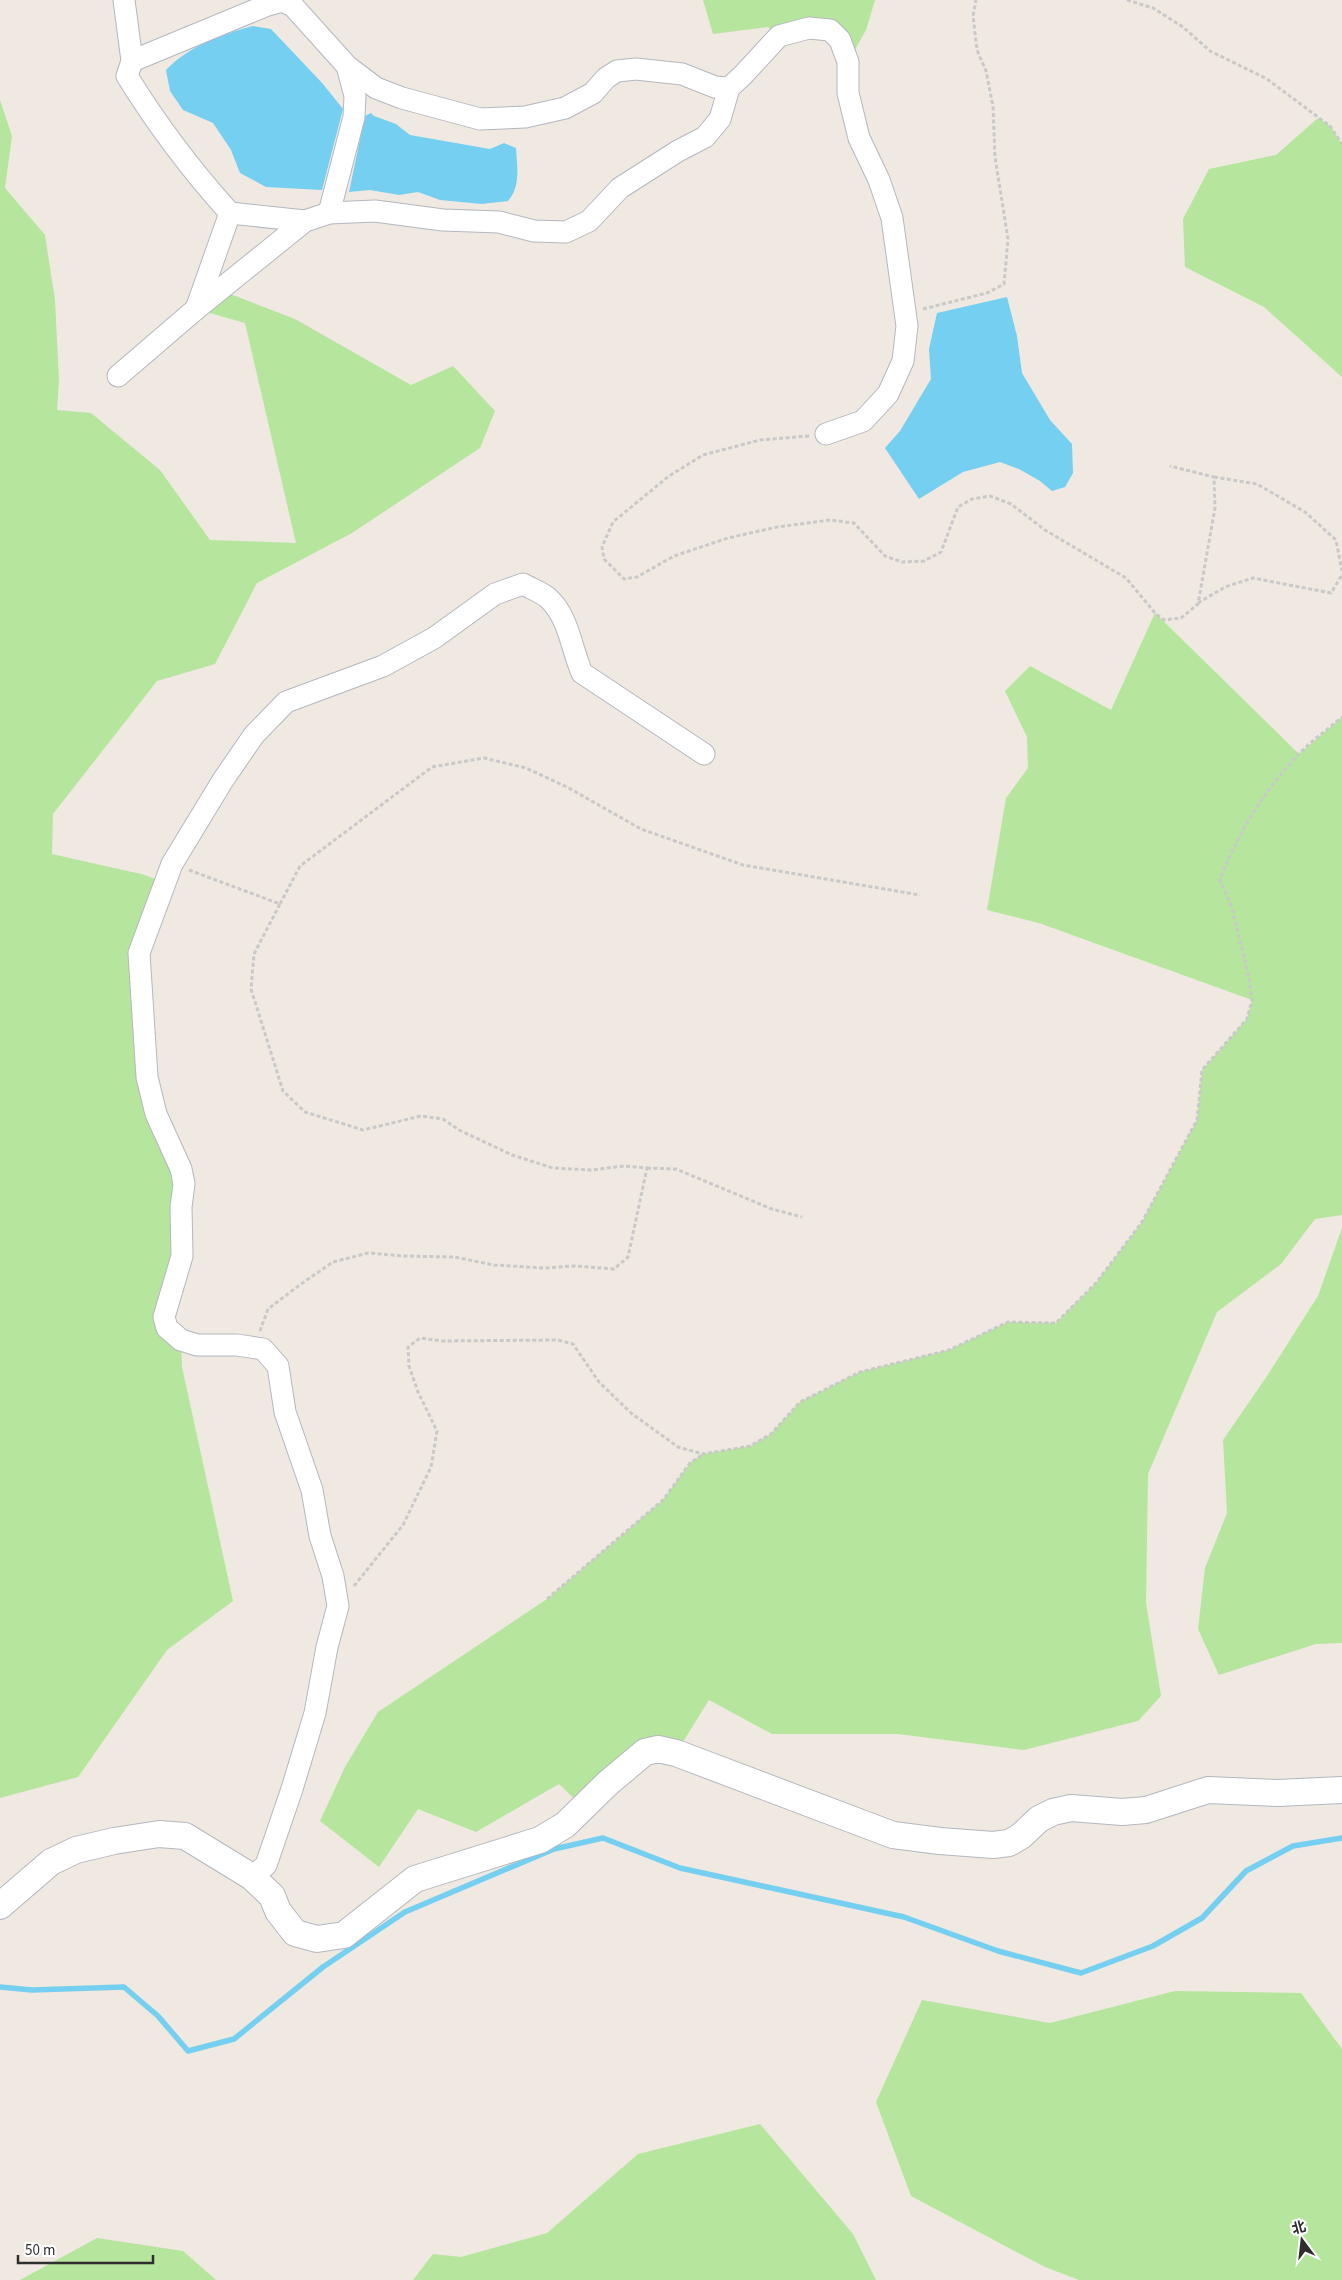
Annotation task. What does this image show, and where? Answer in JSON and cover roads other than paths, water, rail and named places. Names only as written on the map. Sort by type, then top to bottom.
[{"type":"street","points":[[124,0],[132,61],[126,76],[170,138],[230,212],[305,221]]},
{"type":"street","points":[[132,61],[265,6],[282,1],[293,6],[347,66],[376,88],[402,98],[480,119],[525,117],[565,108],[592,93],[606,78],[618,71],[636,69],[682,74],[715,87],[729,88]]},
{"type":"street","points":[[118,376],[196,309],[305,221],[329,213],[375,211],[443,220],[499,222],[534,231],[566,232],[589,221],[620,188],[678,151],[705,137],[720,119],[729,88],[779,36],[809,28],[830,30],[840,40],[848,62],[848,93],[859,138],[879,180],[892,218],[908,326],[903,361],[888,394],[863,421],[826,434]]},
{"type":"street","points":[[329,213],[354,117],[354,96],[347,66]]},
{"type":"street","points":[[196,309],[230,212]]},
{"type":"street","points":[[252,1877],[266,1864],[292,1789],[315,1713],[327,1647],[338,1606],[333,1576],[320,1536],[312,1490],[285,1412],[278,1366],[263,1349],[237,1345],[196,1345],[181,1340],[167,1328],[164,1317],[182,1256],[181,1207],[184,1184],[181,1169],[156,1114],[147,1077],[139,952],[172,864],[223,780],[254,735],[286,702],[383,666],[434,638],[495,594],[523,584],[547,597],[565,620],[582,673],[704,754]]},
{"type":"street","points":[[0,1906],[51,1862],[76,1850],[114,1841],[159,1834],[185,1836],[252,1877],[272,1896],[278,1911],[296,1933],[317,1940],[344,1935],[415,1879],[540,1840],[565,1825],[608,1783],[645,1752],[658,1749],[676,1753],[893,1835],[984,1844],[1010,1843],[1021,1836],[1039,1819],[1053,1812],[1071,1808],[1122,1812],[1146,1810],[1208,1790],[1278,1793],[1342,1790]]},
{"type":"water","points":[[253,26],[271,29],[323,84],[343,109],[322,190],[266,187],[240,173],[231,150],[213,123],[183,110],[170,91],[166,70],[185,54],[206,42]]},
{"type":"water","points":[[371,113],[374,116],[396,124],[410,135],[490,149],[504,143],[516,148],[517,182],[512,195],[508,201],[482,204],[440,200],[418,192],[399,195],[370,190],[349,192],[365,116]]},
{"type":"water","points":[[1007,297],[1017,336],[1022,373],[1050,420],[1072,444],[1073,473],[1065,487],[1052,491],[1040,481],[1019,469],[1000,462],[963,472],[919,499],[885,448],[900,431],[931,379],[929,349],[937,313]]},
{"type":"waterway","points":[[0,1987],[32,1990],[124,1987],[158,2016],[188,2051],[234,2039],[323,1967],[405,1912],[554,1849],[603,1838],[680,1868],[904,1917],[998,1951],[1081,1973],[1153,1946],[1202,1918],[1246,1871],[1293,1846],[1342,1838]]}]
